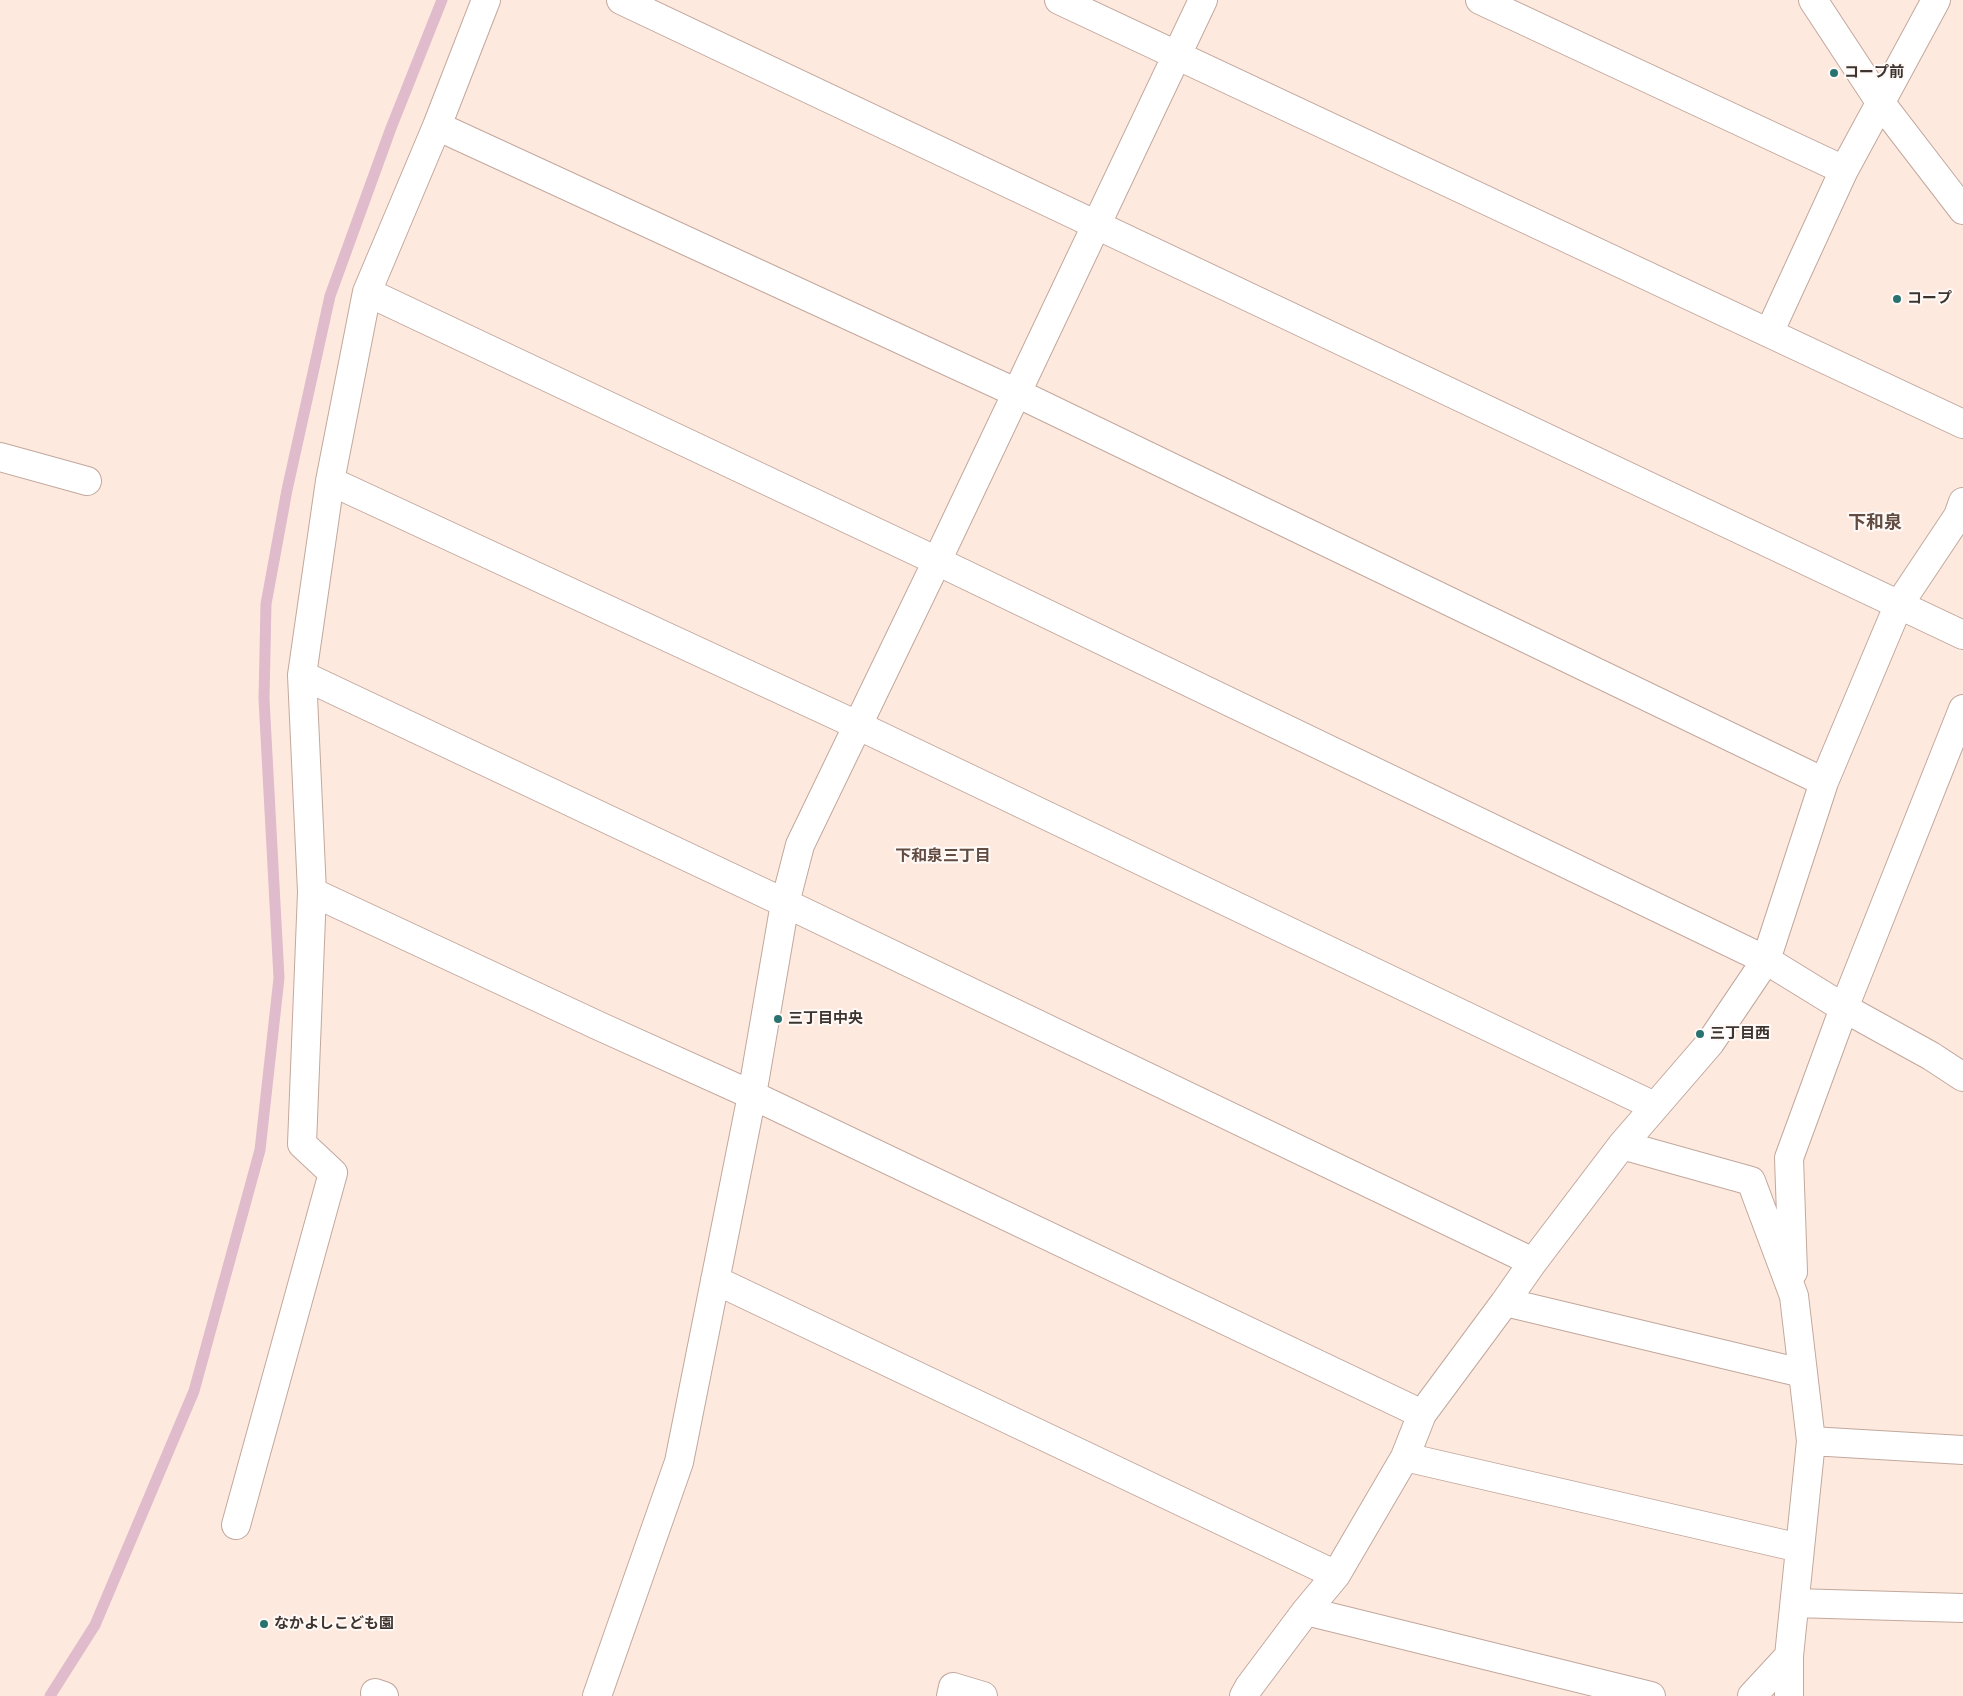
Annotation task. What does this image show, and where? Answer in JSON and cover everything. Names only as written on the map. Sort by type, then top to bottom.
[{"type":"street","points":[[236,1525],[333,1172],[302,1144],[312,892],[302,675],[330,481],[367,292],[437,126],[486,0]]},
{"type":"street","points":[[621,0],[1898,606],[1963,635]]},
{"type":"street","points":[[1059,0],[1963,424]]},
{"type":"street","points":[[597,1696],[679,1462],[752,1095],[785,903],[800,845],[1203,0]]},
{"type":"street","points":[[1480,0],[1844,170]]},
{"type":"street","points":[[1813,0],[1880,102],[1963,210]]},
{"type":"street","points":[[1769,333],[1844,170],[1936,0]]},
{"type":"street","points":[[437,126],[1017,393],[1824,782]]},
{"type":"street","points":[[367,292],[937,561],[1766,960],[1844,1008],[1931,1056],[1963,1077]]},
{"type":"street","points":[[0,457],[88,481]]},
{"type":"street","points":[[330,481],[857,725],[1654,1106]]},
{"type":"street","points":[[1244,1696],[1306,1611],[1336,1575],[1406,1457],[1422,1414],[1505,1302],[1532,1262],[1622,1144],[1710,1043],[1766,960],[1824,782],[1898,606],[1958,516],[1963,502]]},
{"type":"street","points":[[302,675],[785,903],[1532,1262]]},
{"type":"street","points":[[1789,1696],[1789,1656],[1811,1441],[1794,1296],[1789,1158],[1844,1008],[1963,709]]},
{"type":"street","points":[[312,892],[752,1095],[1422,1414]]},
{"type":"street","points":[[1622,1144],[1751,1181],[1794,1296]]},
{"type":"street","points":[[715,1280],[1336,1575]]},
{"type":"street","points":[[1505,1302],[1802,1373]]},
{"type":"street","points":[[1811,1441],[1963,1450]]},
{"type":"street","points":[[1406,1457],[1800,1548]]},
{"type":"street","points":[[1795,1603],[1963,1608]]},
{"type":"street","points":[[1306,1611],[1651,1696]]},
{"type":"street","points":[[1752,1696],[1789,1656]]},
{"type":"street","points":[[951,1696],[953,1687],[983,1696]]},
{"type":"waterway","points":[[50,1696],[95,1625],[194,1391],[260,1150],[279,978],[264,699],[266,604],[287,490],[330,296],[391,128],[442,0]]},
{"type":"place","name":"コープ前","points":[[1834,73]]},
{"type":"place","name":"コープ","points":[[1897,299]]},
{"type":"place","name":"三丁目中央","points":[[778,1019]]},
{"type":"place","name":"三丁目西","points":[[1700,1034]]},
{"type":"place","name":"なかよしこども園","points":[[264,1624]]},
{"type":"district","name":"下和泉","points":[[1875,523]]},
{"type":"district","name":"下和泉三丁目","points":[[943,856]]}]
